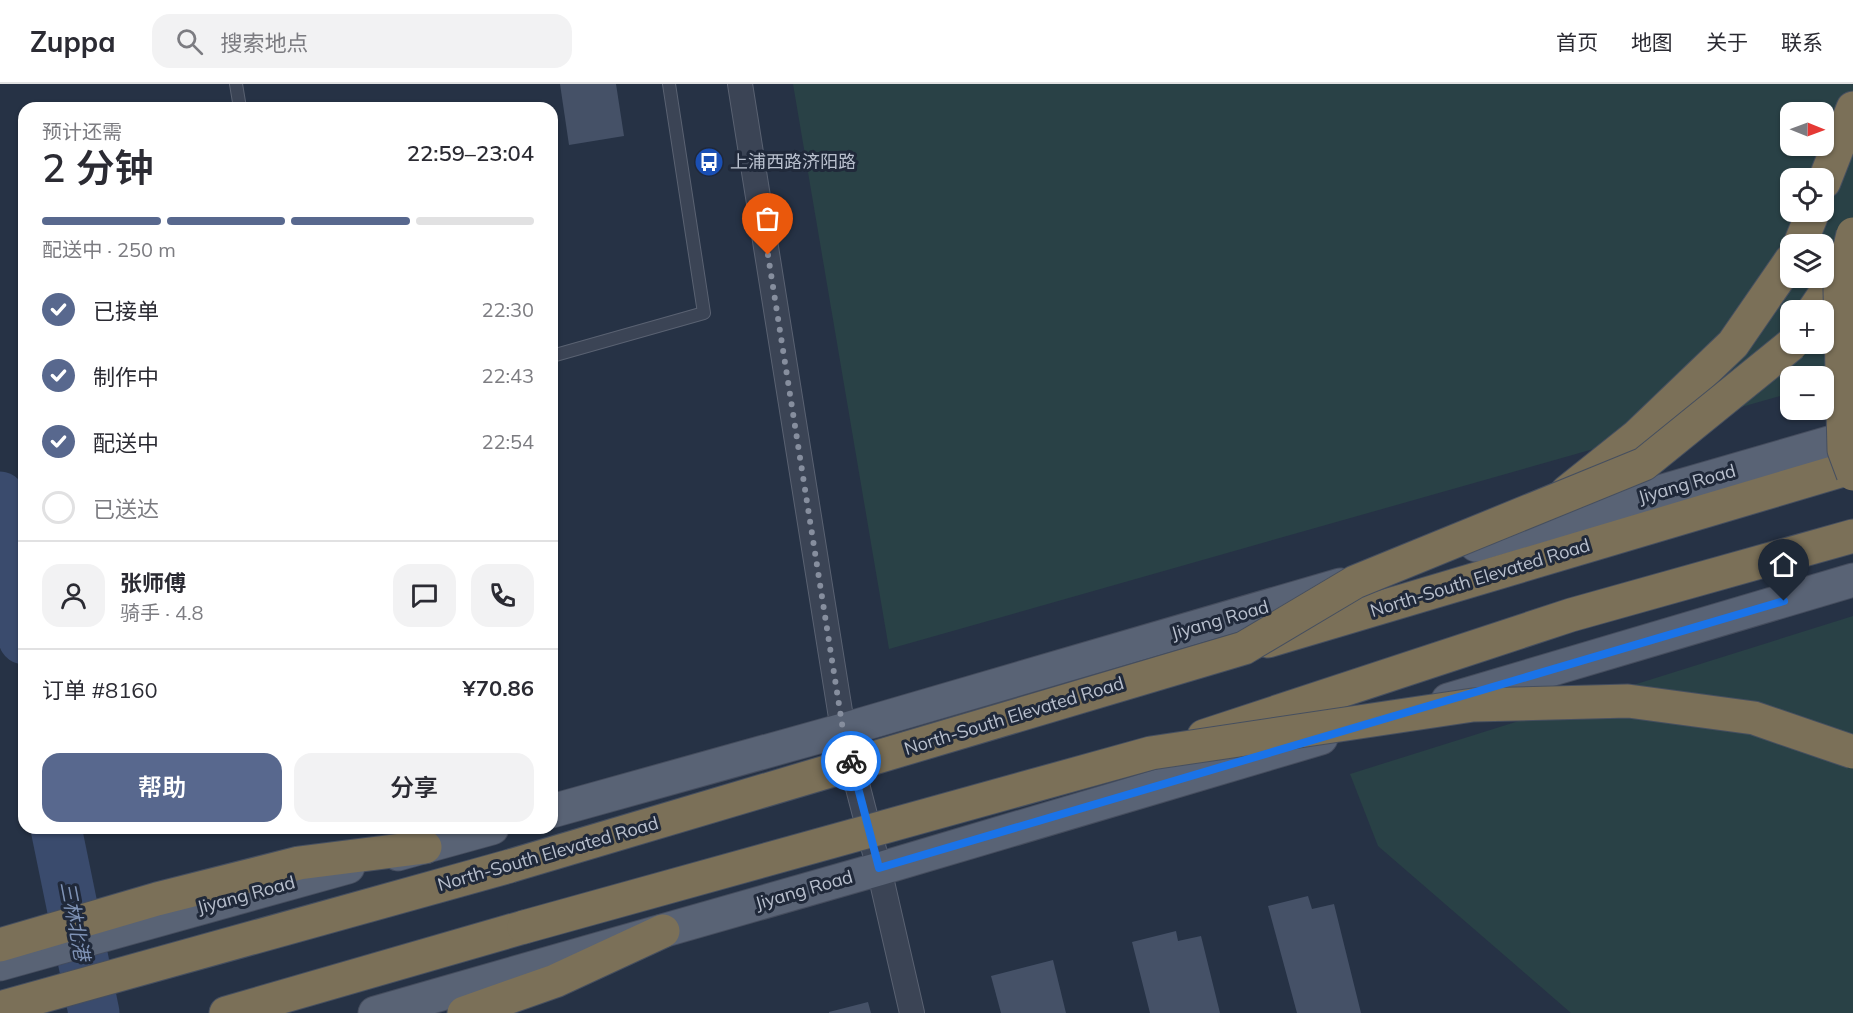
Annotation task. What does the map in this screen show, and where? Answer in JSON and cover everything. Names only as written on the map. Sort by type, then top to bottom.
[{"type":"highway","points":[[1829,168],[1853,108]]},
{"type":"highway","points":[[1853,234],[1840,290],[1844,450],[1853,474]]},
{"type":"highway","points":[[1821,300],[1853,251]]},
{"type":"highway","points":[[1558,498],[1637,436],[1733,344],[1780,276]]},
{"type":"highway","points":[[1244,648],[1354,582],[1644,464],[1780,354]]},
{"type":"highway","name":"North-South Elevated Road","points":[[0,1008],[522,863],[1853,467]]},
{"type":"highway","points":[[226,1013],[524,927],[1151,753],[1571,615],[1853,536]]},
{"type":"highway","points":[[1151,753],[1473,705],[1628,701],[1754,718],[1853,752]]},
{"type":"highway","points":[[0,945],[152,910],[299,863],[425,846]]},
{"type":"highway","points":[[464,1013],[555,981],[663,931]]},
{"type":"main road","name":"Jiyang Road","points":[[558,809],[843,730],[1853,436]]},
{"type":"main road","name":"Jiyang Road","points":[[375,1013],[879,868],[1853,580]]},
{"type":"main road","points":[[425,846],[470,834]]},
{"type":"main road","points":[[0,964],[152,910]]},
{"type":"street","points":[[740,84],[843,730],[879,868],[912,1013]]},
{"type":"lane","points":[[236,84],[239,102]]},
{"type":"lane","points":[[558,354],[704,313],[669,84]]},
{"type":"green space","points":[[793,84],[1853,84],[1853,376],[1834,381],[1834,366],[1780,366],[1780,396],[889,649]]},
{"type":"green space","points":[[1853,616],[1853,1013],[1571,1013],[1378,846],[1350,774]]},
{"type":"building","points":[[560,84],[616,84],[624,136],[569,145]]},
{"type":"building","points":[[1308,896],[1312,909],[1334,904],[1361,1013],[1297,1013],[1268,906]]},
{"type":"building","points":[[1176,931],[1178,941],[1201,936],[1220,1013],[1150,1013],[1132,942]]},
{"type":"building","points":[[1053,960],[1066,1013],[1001,1013],[991,976]]},
{"type":"building","points":[[868,1002],[871,1013],[829,1013],[829,1012]]},
{"type":"waterway","name":"三林北港","points":[[0,497],[18,604]]},
{"type":"waterway","name":"三林北港","points":[[57,834],[94,1013]]},
{"type":"way so far","points":[[768,255],[843,730],[851,761]]},
{"type":"place","name":"上浦西路济阳路","points":[[709,162]]},
{"type":"route","points":[[851,761],[879,868],[1784,601]]}]
